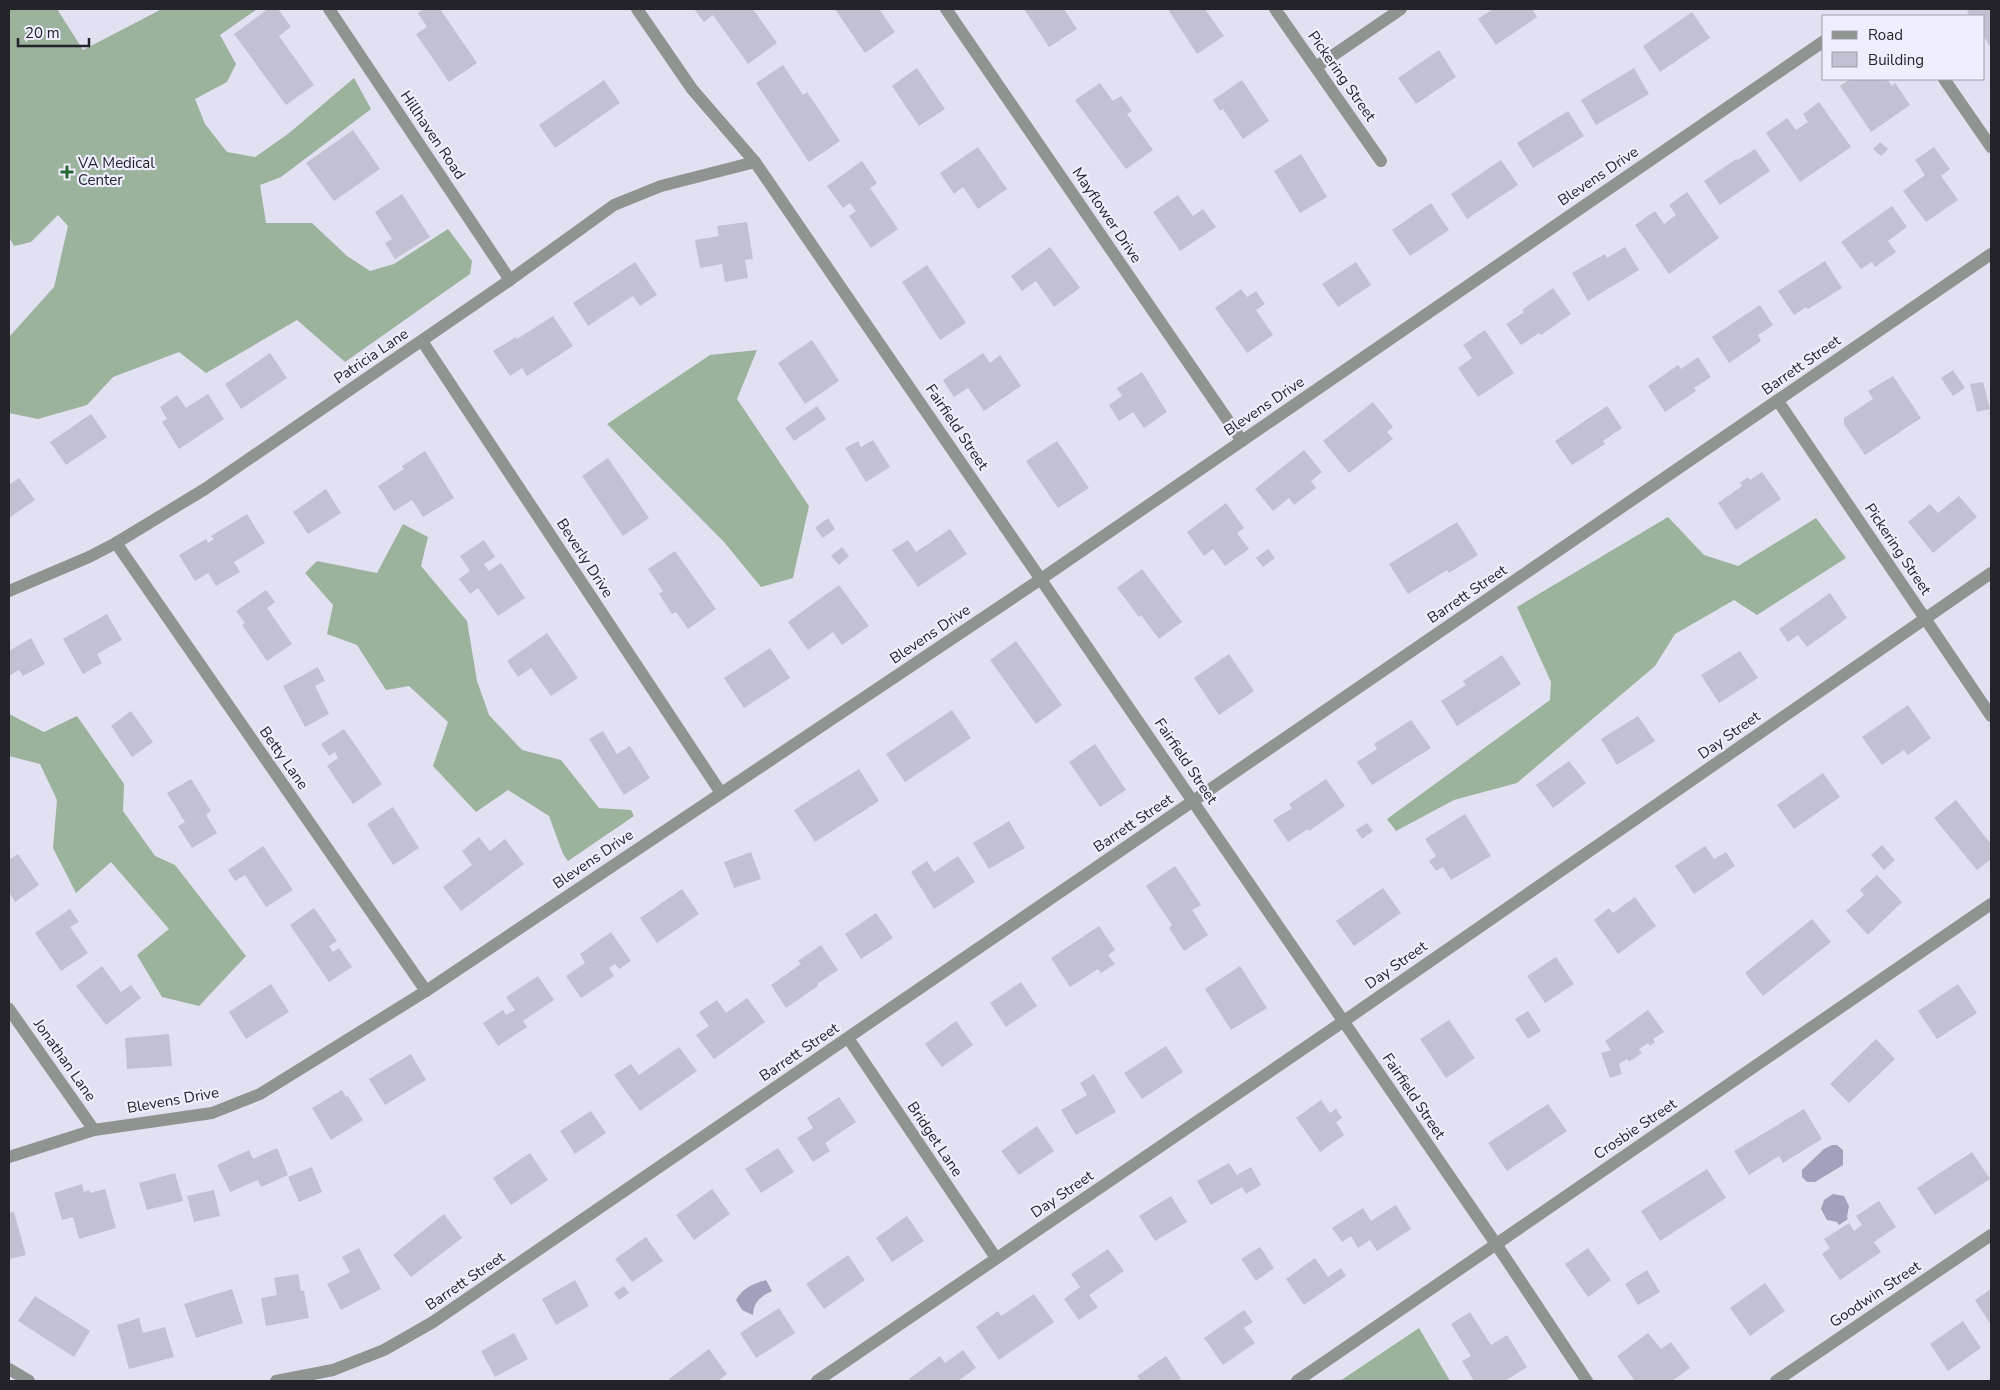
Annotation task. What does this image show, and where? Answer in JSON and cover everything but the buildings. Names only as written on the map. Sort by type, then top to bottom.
[{"type":"street","name":"Hillhaven Road","points":[[329,9],[510,280]]},
{"type":"street","name":"Fairfield Street","points":[[637,9],[692,89],[755,162],[1344,1021],[1496,1244],[1586,1381]]},
{"type":"street","name":"Mayflower Drive","points":[[946,9],[1242,440]]},
{"type":"street","name":"Pickering Street","points":[[1276,9],[1381,161]]},
{"type":"street","points":[[1316,67],[1401,9]]},
{"type":"street","name":"Blevens Drive","points":[[9,1157],[94,1130],[212,1113],[260,1094],[426,991],[1041,579],[1822,42]]},
{"type":"street","points":[[1945,80],[1991,147]]},
{"type":"street","name":"Patricia Lane","points":[[9,591],[37,581],[116,543],[205,489],[510,280],[614,205],[661,186],[755,162]]},
{"type":"street","name":"Barrett Street","points":[[276,1381],[333,1370],[384,1350],[433,1322],[1991,254]]},
{"type":"street","name":"Beverly Drive","points":[[422,341],[721,793]]},
{"type":"street","name":"Pickering Street","points":[[1778,401],[1991,716]]},
{"type":"street","name":"Betty Lane","points":[[116,543],[426,991]]},
{"type":"street","name":"Day Street","points":[[818,1381],[1344,1021],[1991,573]]},
{"type":"street","name":"Crosbie Street","points":[[1297,1381],[1991,904]]},
{"type":"street","name":"Jonathan Lane","points":[[9,1009],[94,1130]]},
{"type":"street","name":"Bridget Lane","points":[[848,1038],[996,1258]]},
{"type":"street","name":"Goodwin Street","points":[[1776,1381],[1991,1234]]},
{"type":"street","points":[[9,1369],[29,1381]]},
{"type":"green space","points":[[9,9],[57,9],[83,50],[162,9],[257,9],[220,35],[236,64],[227,82],[195,99],[205,124],[227,152],[255,157],[288,134],[354,78],[371,109],[281,177],[260,185],[266,223],[312,223],[347,256],[370,271],[394,264],[448,229],[472,261],[470,274],[345,362],[297,320],[206,373],[179,352],[113,377],[87,405],[38,419],[9,413],[9,337],[54,287],[68,226],[58,215],[31,242],[14,246],[9,237]]},
{"type":"green space","points":[[757,350],[737,399],[809,506],[793,578],[761,587],[724,542],[607,424],[710,355]]},
{"type":"green space","points":[[1668,517],[1704,555],[1738,566],[1816,518],[1846,558],[1757,615],[1734,600],[1675,634],[1655,666],[1517,783],[1454,800],[1396,831],[1387,819],[1550,700],[1551,682],[1517,607]]},
{"type":"green space","points":[[403,524],[428,537],[421,566],[467,621],[477,681],[489,715],[522,750],[561,760],[599,808],[631,810],[634,816],[568,861],[563,854],[549,816],[508,790],[476,812],[433,766],[448,722],[409,686],[386,690],[357,645],[327,634],[333,605],[305,573],[317,561],[377,573]]},
{"type":"green space","points":[[9,714],[44,732],[77,716],[124,784],[123,811],[155,856],[175,865],[246,956],[199,1006],[162,997],[137,955],[169,929],[111,862],[76,893],[53,848],[57,800],[40,764],[9,756]]},
{"type":"green space","points":[[1419,1328],[1450,1381],[1340,1381]]},
{"type":"water","points":[[1837,1145],[1843,1150],[1843,1165],[1815,1182],[1807,1182],[1802,1177],[1802,1170],[1824,1149]]},
{"type":"water","points":[[1833,1194],[1844,1196],[1849,1206],[1848,1219],[1839,1225],[1837,1222],[1827,1220],[1821,1209],[1824,1200]]},
{"type":"water","points":[[766,1280],[772,1291],[758,1300],[753,1315],[742,1310],[736,1300],[742,1292]]},
{"type":"place","name":"VA Medical Center","points":[[67,172]]}]
